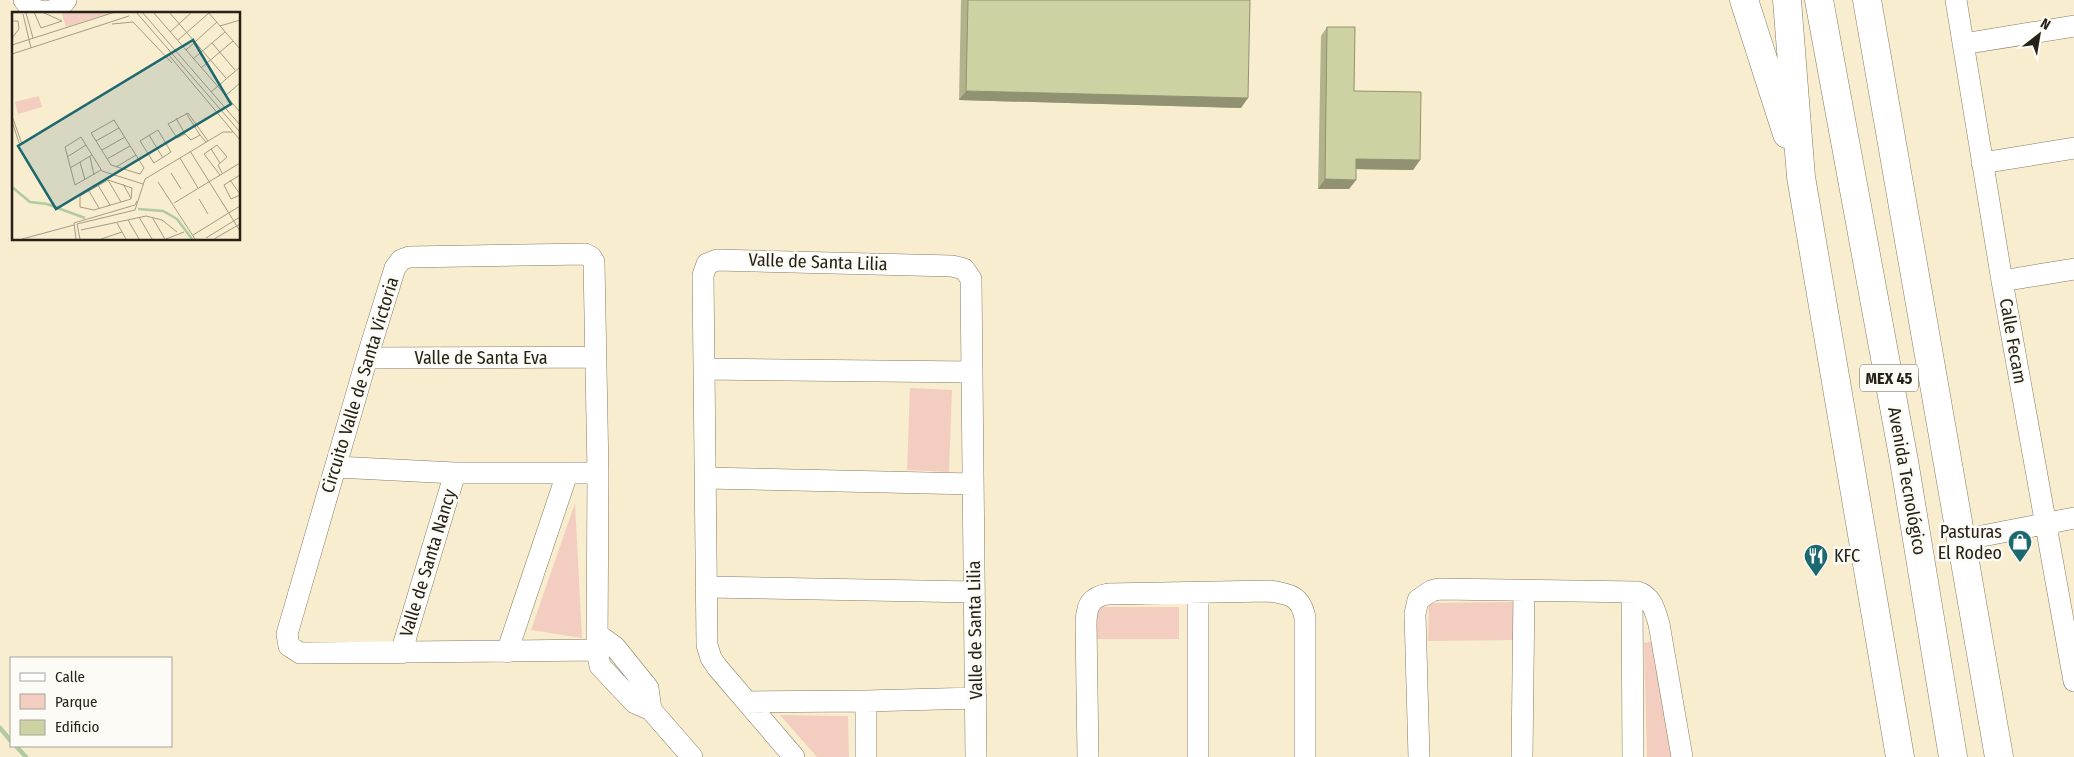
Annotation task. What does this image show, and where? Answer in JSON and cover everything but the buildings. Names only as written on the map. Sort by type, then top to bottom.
[{"type":"main road","points":[[1744,0],[1802,177]]},
{"type":"main road","points":[[1787,0],[1802,177],[1900,757]]},
{"type":"main road","name":"Avenida Tecnológico","points":[[1819,0],[1904,461],[1953,757]]},
{"type":"main road","name":"MEX 45","points":[[1867,0],[1999,757]]},
{"type":"street","points":[[24,0],[33,10],[43,12],[54,11],[66,0]]},
{"type":"street","name":"Calle Fecam","points":[[1956,0],[2002,281],[2045,523],[2071,650],[2074,682]]},
{"type":"street","points":[[1963,44],[2074,26]]},
{"type":"street","points":[[1982,163],[2074,148]]},
{"type":"street","name":"Circuito Valle de Santa Victoria","points":[[597,642],[507,652],[300,653],[289,646],[287,634],[367,358],[395,268],[401,260],[409,257],[585,254],[591,257],[594,262],[598,473],[597,642],[600,666],[635,703],[651,710],[692,757]]},
{"type":"street","name":"Valle de Santa Lilia","points":[[787,755],[711,658],[707,645],[703,275],[707,264],[717,260],[952,266],[964,269],[971,279],[976,757]]},
{"type":"street","points":[[2002,281],[2074,269]]},
{"type":"street","name":"Valle de Santa Eva","points":[[367,358],[596,357]]},
{"type":"street","points":[[704,369],[972,372]]},
{"type":"street","points":[[336,467],[455,472],[598,473]]},
{"type":"street","name":"Valle de Santa Nancy","points":[[402,653],[455,472]]},
{"type":"street","points":[[507,652],[568,474]]},
{"type":"street","points":[[705,478],[973,484]]},
{"type":"street","points":[[1962,540],[2074,518]]},
{"type":"street","points":[[706,587],[974,592]]},
{"type":"street","points":[[1419,757],[1415,614],[1418,600],[1423,595],[1439,590],[1632,592],[1641,593],[1646,596],[1655,610],[1659,624],[1682,757]]},
{"type":"street","points":[[1088,757],[1086,622],[1088,604],[1092,599],[1108,594],[1269,591],[1287,594],[1299,601],[1305,618],[1306,757]]},
{"type":"street","points":[[1522,757],[1524,592]]},
{"type":"street","points":[[1632,592],[1633,757]]},
{"type":"street","points":[[1198,593],[1198,757]]},
{"type":"street","points":[[747,702],[976,698]]},
{"type":"street","points":[[866,701],[866,757]]},
{"type":"green space","points":[[910,388],[952,390],[949,472],[907,470]]},
{"type":"green space","points":[[575,503],[582,638],[531,630]]},
{"type":"green space","points":[[1514,602],[1514,640],[1428,641],[1429,603]]},
{"type":"green space","points":[[1096,607],[1179,607],[1179,639],[1096,639]]},
{"type":"green space","points":[[1653,641],[1671,757],[1647,757],[1644,643]]},
{"type":"green space","points":[[780,715],[848,716],[849,757],[817,757]]},
{"type":"waterway","points":[[0,728],[10,740]]},
{"type":"waterway","points":[[17,747],[26,757]]},
{"type":"place","name":"Pasturas El Rodeo","points":[[2020,563]]},
{"type":"place","name":"KFC","points":[[1816,577]]}]
